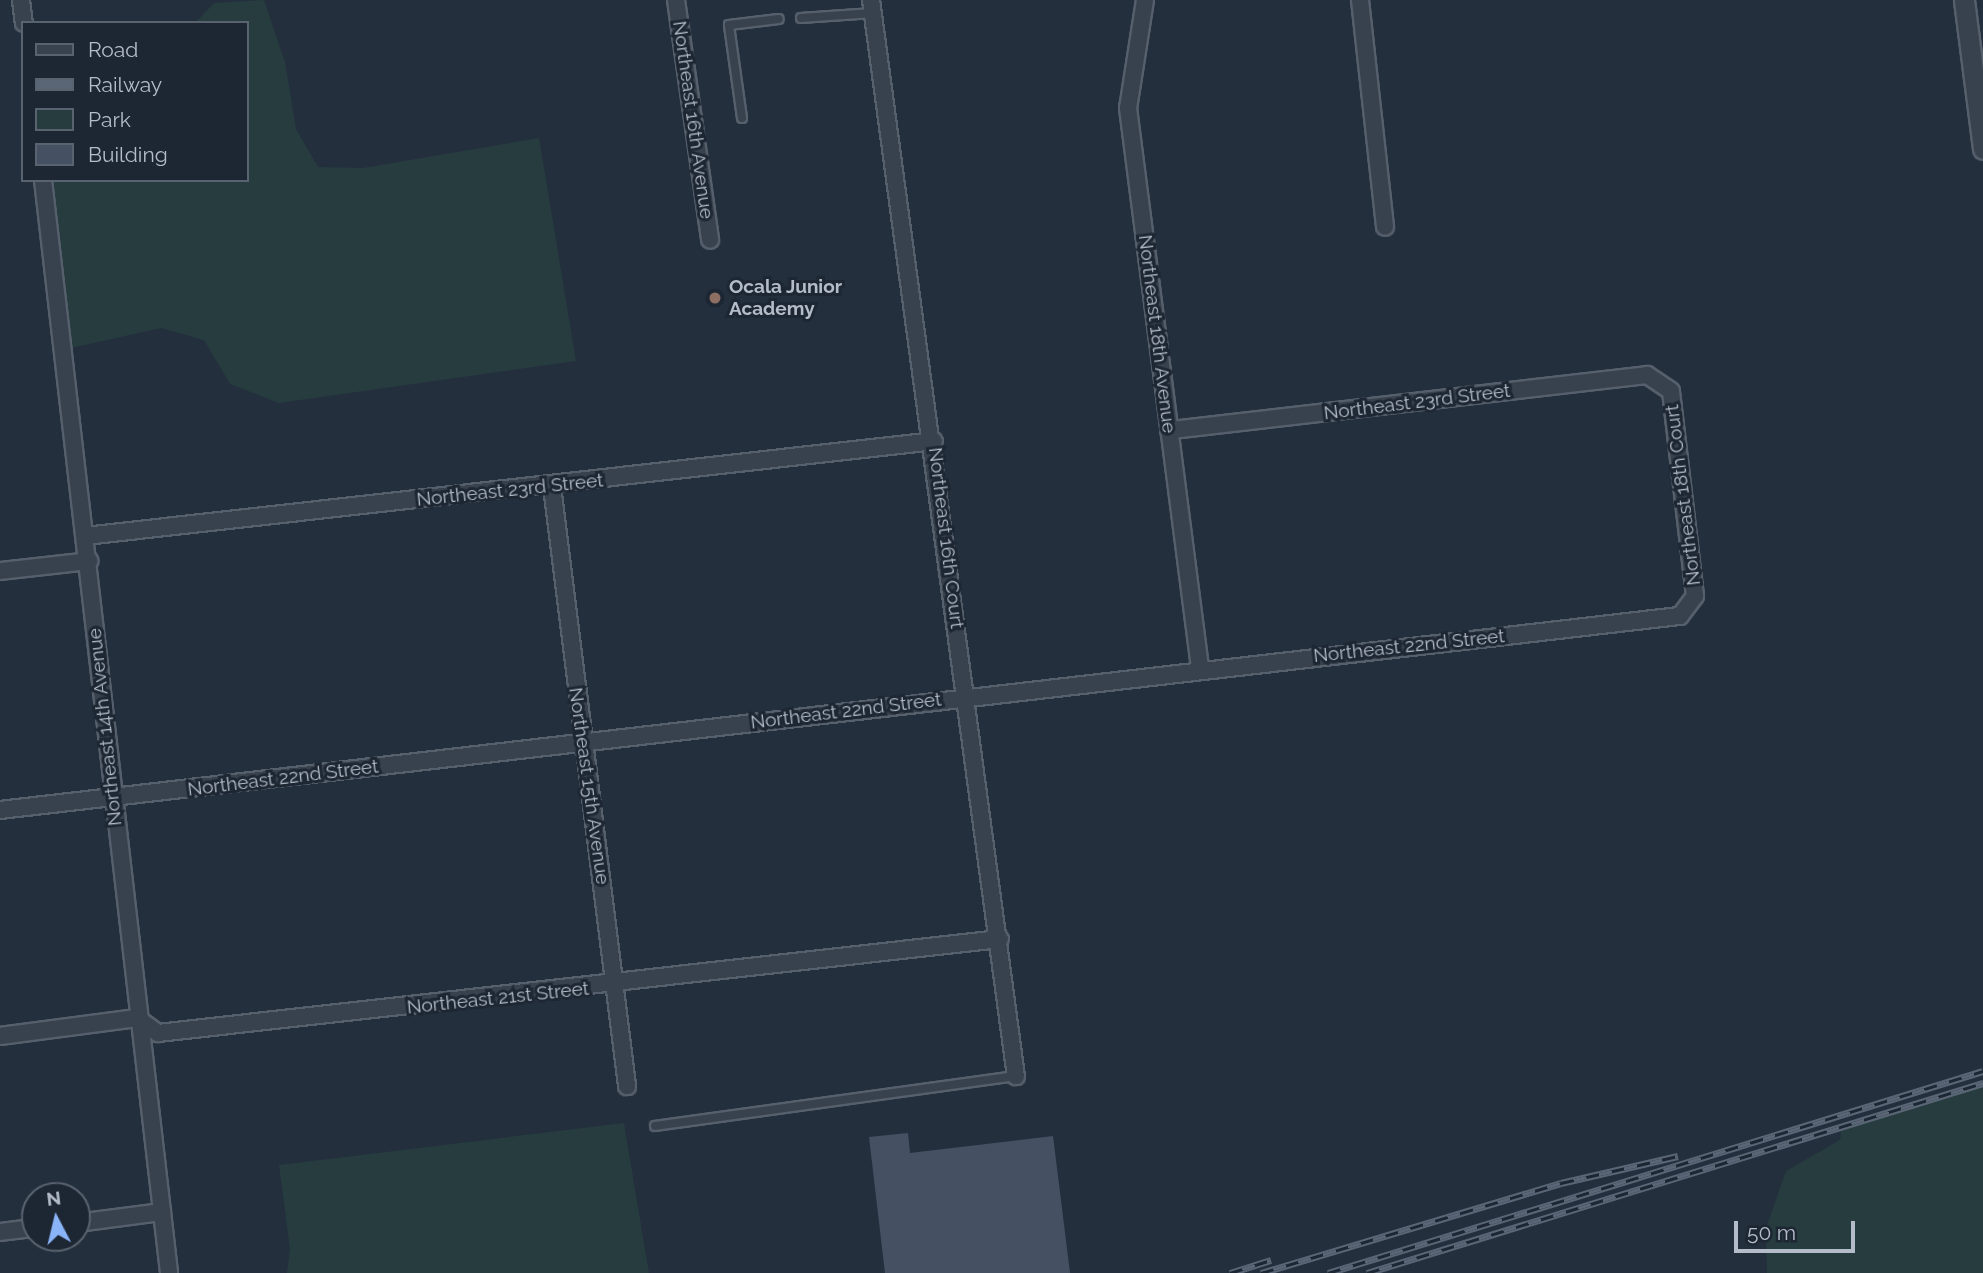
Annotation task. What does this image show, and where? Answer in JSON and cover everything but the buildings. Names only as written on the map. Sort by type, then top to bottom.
[{"type":"street","points":[[22,0],[24,21]]},
{"type":"street","name":"Northeast 16th Avenue","points":[[676,0],[709,240]]},
{"type":"street","name":"Northeast 18th Avenue","points":[[1145,0],[1128,108],[1200,668]]},
{"type":"street","points":[[1360,0],[1385,227]]},
{"type":"street","points":[[1964,0],[1983,149]]},
{"type":"street","name":"Northeast 16th Court","points":[[872,6],[934,441],[1016,1076]]},
{"type":"street","name":"Northeast 14th Avenue","points":[[43,182],[89,561],[136,1018],[169,1273]]},
{"type":"street","name":"Northeast 23rd Street","points":[[1169,430],[1647,375],[1665,382]]},
{"type":"street","name":"Northeast 18th Court","points":[[1665,382],[1695,596],[1690,609]]},
{"type":"street","name":"Northeast 23rd Street","points":[[85,536],[552,486],[934,441]]},
{"type":"street","name":"Northeast 15th Avenue","points":[[552,486],[582,742],[628,1086]]},
{"type":"street","points":[[0,571],[89,561]]},
{"type":"street","name":"Northeast 22nd Street","points":[[0,810],[1200,668],[1680,616],[1690,609]]},
{"type":"street","name":"Northeast 21st Street","points":[[136,1018],[158,1033],[616,985],[1000,939]]},
{"type":"street","points":[[0,1035],[136,1018]]},
{"type":"street","points":[[91,1221],[162,1212]]},
{"type":"street","points":[[0,1232],[21,1230]]},
{"type":"lane","points":[[801,18],[872,6]]},
{"type":"lane","points":[[742,118],[729,25],[779,19]]},
{"type":"lane","points":[[655,1126],[1016,1076]]},
{"type":"green space","points":[[264,0],[285,62],[296,129],[318,167],[363,168],[539,138],[576,361],[279,403],[230,384],[204,340],[161,328],[71,348],[51,182],[248,182],[248,21],[197,21],[214,3]]},
{"type":"green space","points":[[1983,1083],[1983,1273],[1767,1273],[1766,1228],[1786,1171],[1840,1140],[1842,1126]]},
{"type":"green space","points":[[624,1123],[649,1273],[287,1273],[290,1249],[279,1165]]},
{"type":"railway","points":[[1328,1273],[1983,1071]]},
{"type":"railway","points":[[1367,1273],[1983,1083]]},
{"type":"railway","points":[[1261,1273],[1561,1183],[1678,1156]]},
{"type":"railway","points":[[1230,1273],[1271,1260]]},
{"type":"place","name":"Ocala Junior Academy","points":[[715,298]]}]
